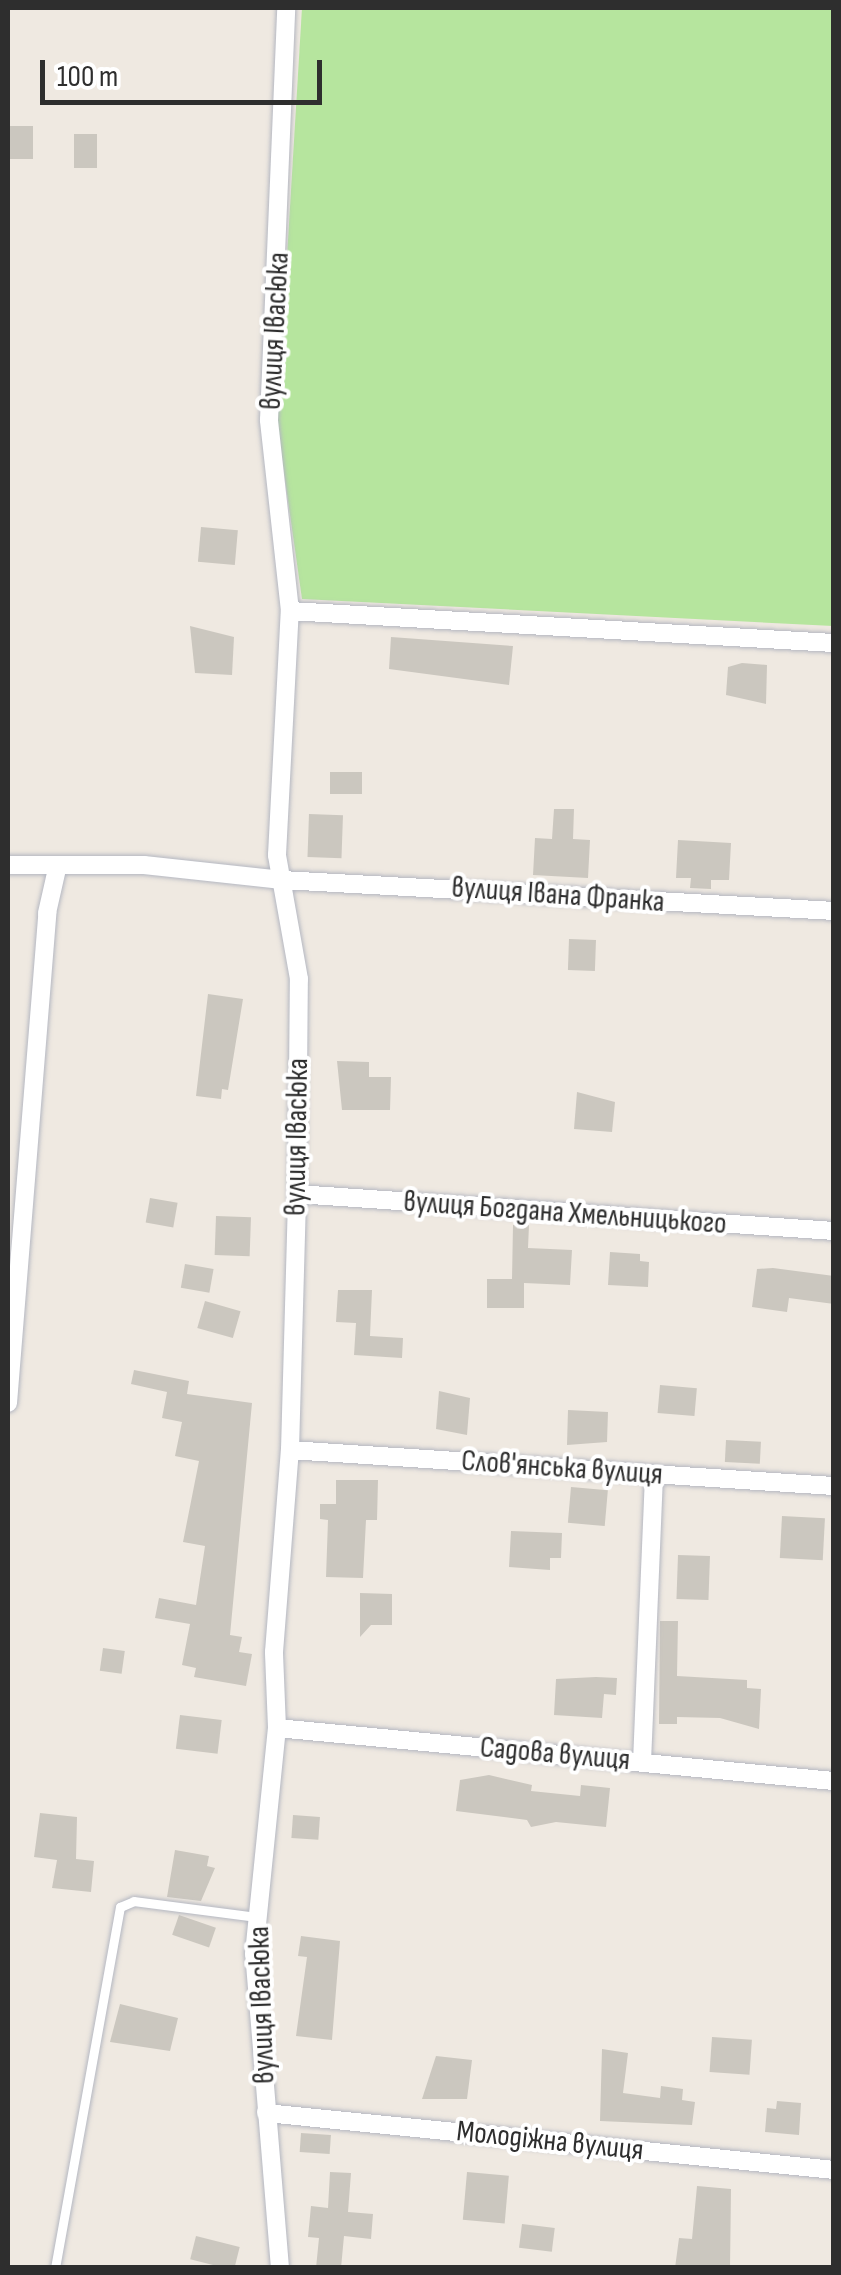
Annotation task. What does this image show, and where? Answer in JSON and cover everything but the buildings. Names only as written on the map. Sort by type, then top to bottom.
[{"type":"street","name":"вулиця Івасюка","points":[[280,2268],[254,1954],[277,1728],[274,1652],[290,1450],[298,1194],[299,979],[277,855],[290,612],[270,420],[286,8]]},
{"type":"street","points":[[290,612],[834,643]]},
{"type":"street","name":"вулиця Івана Франка","points":[[8,865],[144,865],[282,880],[834,911]]},
{"type":"street","points":[[8,1403],[16,1194],[46,913],[57,868]]},
{"type":"street","name":"вулиця Богдана Хмельницького","points":[[298,1194],[834,1231]]},
{"type":"street","name":"Слов'янська вулиця","points":[[290,1450],[834,1486]]},
{"type":"street","points":[[642,1762],[654,1474]]},
{"type":"street","name":"Садова вулиця","points":[[277,1728],[834,1781]]},
{"type":"street","name":"Молодіжна вулиця","points":[[266,2113],[834,2170]]},
{"type":"lane","points":[[54,2268],[120,1906],[134,1901],[258,1917]]},
{"type":"green space","points":[[302,8],[833,8],[833,626],[302,599],[277,423]]}]
